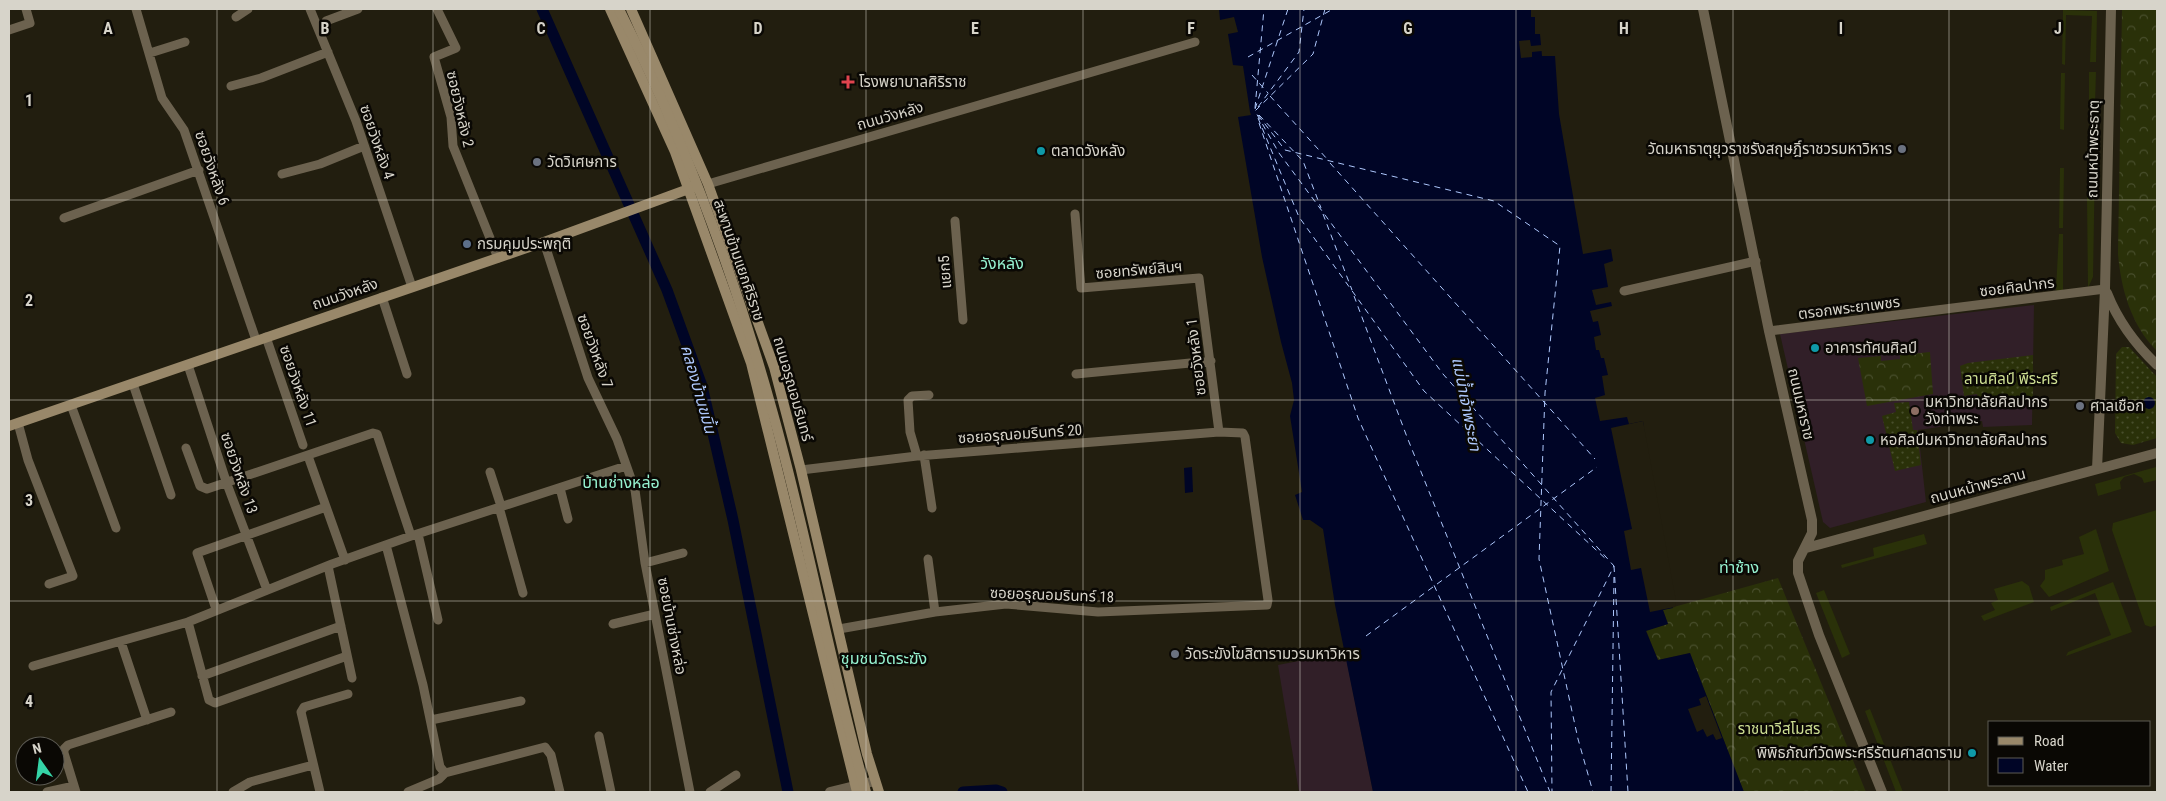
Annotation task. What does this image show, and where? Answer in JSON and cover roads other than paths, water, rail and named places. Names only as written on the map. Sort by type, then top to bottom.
[{"type":"main road","points":[[610,9],[689,188],[751,363],[856,789]]},
{"type":"main road","name":"สะพานข้ามแยกศิริราช","points":[[619,9],[681,144],[712,226],[758,361],[780,440],[866,792]]},
{"type":"main road","name":"ถนนอรุณอมรินทร์","points":[[631,9],[708,184],[774,367],[801,470],[879,792]]},
{"type":"main road","name":"ถนนวังหลัง","points":[[13,425],[266,336],[628,213],[689,188],[708,184]]},
{"type":"main road","points":[[817,633],[839,629]]},
{"type":"street","points":[[9,30],[30,23],[26,9]]},
{"type":"street","name":"ซอยวังหลัง 6","points":[[136,9],[162,98],[184,130],[256,340]]},
{"type":"street","name":"ซอยวังหลัง 4","points":[[310,9],[356,121],[412,287]]},
{"type":"street","points":[[326,21],[358,9]]},
{"type":"street","name":"ซอยวังหลัง 2","points":[[437,9],[456,48],[434,57],[451,117],[453,146],[498,258]]},
{"type":"street","name":"ถนนมหาราช","points":[[1702,9],[1756,261],[1769,332],[1812,520],[1812,533],[1798,561],[1798,573],[1819,635],[1882,792]]},
{"type":"street","name":"ถนนหน้าพระธาตุ","points":[[2096,469],[2105,290],[2111,9]]},
{"type":"street","points":[[150,53],[186,42]]},
{"type":"street","name":"ถนนวังหลัง","points":[[708,184],[1195,42]]},
{"type":"street","points":[[232,86],[261,78],[328,52]]},
{"type":"street","points":[[282,174],[320,164],[364,146]]},
{"type":"street","points":[[64,218],[198,170]]},
{"type":"street","name":"ซอยทรัพย์สินฯ","points":[[1075,214],[1082,288],[1199,278]]},
{"type":"street","name":"แยก5","points":[[955,221],[963,320]]},
{"type":"street","name":"ซอยวังหลัง 7","points":[[544,242],[588,378],[617,439],[626,466]]},
{"type":"street","points":[[1624,291],[1756,261]]},
{"type":"street","name":"ซอยวังหลัง 1","points":[[1199,278],[1219,432]]},
{"type":"street","name":"ถนนหน้าพระธาตุ","points":[[2105,290],[2119,320],[2139,348],[2157,365]]},
{"type":"street","name":"ซอยศิลปากร","points":[[1932,311],[2105,290]]},
{"type":"street","points":[[382,297],[407,374]]},
{"type":"street","name":"ตรอกพระยาเพชร","points":[[1769,332],[1932,311]]},
{"type":"street","name":"ซอยวังหลัง 11","points":[[266,336],[303,445]]},
{"type":"street","points":[[1076,374],[1211,362]]},
{"type":"street","name":"ซอยวังหลัง 13","points":[[188,365],[227,484],[267,590]]},
{"type":"street","points":[[133,384],[171,495]]},
{"type":"street","points":[[930,395],[912,396],[908,400],[910,432],[921,456],[932,508]]},
{"type":"street","points":[[71,405],[116,528]]},
{"type":"street","points":[[13,425],[73,576],[49,584]]},
{"type":"street","name":"ซอยอรุณอมรินทร์ 20","points":[[801,470],[921,456],[1219,432],[1243,433],[1268,600],[1266,605]]},
{"type":"street","points":[[186,448],[200,486],[203,489],[227,484],[373,433],[377,434],[415,535],[438,620]]},
{"type":"street","name":"ถนนหน้าพระลาน","points":[[1806,548],[2157,452]]},
{"type":"street","points":[[308,456],[345,560]]},
{"type":"street","points":[[33,666],[188,622],[216,609],[386,545],[626,466]]},
{"type":"street","name":"ซอยบ้านช่างหล่อ","points":[[626,466],[635,490],[645,563],[690,792]]},
{"type":"street","points":[[490,472],[523,593]]},
{"type":"street","points":[[560,488],[568,519]]},
{"type":"street","points":[[216,609],[197,553],[326,506]]},
{"type":"street","points":[[386,545],[431,720],[440,767],[445,773]]},
{"type":"street","points":[[645,563],[683,554]]},
{"type":"street","points":[[928,559],[935,612]]},
{"type":"street","points":[[328,566],[352,678]]},
{"type":"street","name":"ซอยอรุณอมรินทร์ 18","points":[[839,629],[935,612],[1006,604],[1098,612],[1266,605]]},
{"type":"street","points":[[613,624],[655,614]]},
{"type":"street","points":[[188,622],[209,700],[215,703],[347,656]]},
{"type":"street","points":[[202,676],[341,626]]},
{"type":"street","points":[[121,642],[147,720]]},
{"type":"street","points":[[320,792],[301,712],[304,708],[348,694]]},
{"type":"street","points":[[431,720],[521,701]]},
{"type":"street","points":[[47,792],[75,789],[64,753],[64,749],[68,745],[171,712]]},
{"type":"street","points":[[599,736],[611,792]]},
{"type":"street","points":[[408,792],[439,779],[445,773],[545,747],[551,755],[560,792]]},
{"type":"street","points":[[233,792],[250,782],[313,765]]},
{"type":"street","points":[[710,792],[736,775]]},
{"type":"street","points":[[830,792],[856,789],[875,780]]},
{"type":"water","name":"แม่น้ำเจ้าพระยา","points":[[1219,9],[1531,9],[1531,17],[1535,17],[1535,34],[1540,34],[1542,56],[1555,56],[1559,114],[1583,254],[1611,249],[1613,261],[1604,264],[1608,287],[1592,290],[1596,305],[1611,302],[1612,306],[1590,311],[1593,322],[1598,321],[1601,335],[1594,337],[1596,350],[1599,350],[1601,358],[1604,358],[1608,375],[1602,376],[1605,395],[1595,398],[1600,421],[1627,417],[1629,424],[1643,421],[1652,495],[1673,608],[1663,610],[1668,624],[1646,631],[1658,660],[1690,653],[1744,792],[1373,792],[1335,605],[1323,529],[1310,520],[1303,520],[1295,495],[1302,492],[1290,416],[1294,400],[1292,383],[1262,257],[1238,117],[1251,115],[1243,66],[1233,65],[1228,34],[1238,32],[1234,17],[1220,20]]},
{"type":"water","points":[[2149,397],[2155,403],[2149,409],[2143,403]]},
{"type":"water","points":[[1192,467],[1193,492],[1185,493],[1184,468]]},
{"type":"waterway","name":"คลองบ้านขมิ้น","points":[[542,9],[667,290],[702,386],[733,520],[788,792]]},
{"type":"waterway","points":[[963,792],[996,790],[1002,792]]},
{"type":"place","name":"โรงพยาบาลศิริราช","points":[[848,82]]},
{"type":"place","name":"วัดมหาธาตุยุวราชรังสฤษฎิ์ราชวรมหาวิหาร","points":[[1902,149]]},
{"type":"place","name":"ตลาดวังหลัง","points":[[1041,151]]},
{"type":"place","name":"วัดวิเศษการ","points":[[537,162]]},
{"type":"place","name":"กรมคุมประพฤติ","points":[[467,244]]},
{"type":"place","name":"อาคารทัศนศิลป์","points":[[1815,348]]},
{"type":"place","name":"ศาลเชือก","points":[[2080,406]]},
{"type":"place","name":"มหาวิทยาลัยศิลปากร วังท่าพระ","points":[[1915,411]]},
{"type":"place","name":"หอศิลป์มหาวิทยาลัยศิลปากร","points":[[1870,440]]},
{"type":"place","name":"วัดระฆังโฆสิตารามวรมหาวิหาร","points":[[1175,654]]},
{"type":"place","name":"พิพิธภัณฑ์วัดพระศรีรัตนศาสดาราม","points":[[1972,753]]},
{"type":"district","name":"วังหลัง","points":[[1002,263]]},
{"type":"district","name":"บ้านช่างหล่อ","points":[[621,482]]},
{"type":"district","name":"ท่าช้าง","points":[[1739,567]]},
{"type":"district","name":"ชุมชนวัดระฆัง","points":[[884,658]]},
{"type":"park label","name":"ลานศิลป์ พีระศรี","points":[[2011,379]]},
{"type":"park label","name":"ราชนาวีสโมสร","points":[[1779,729]]}]
